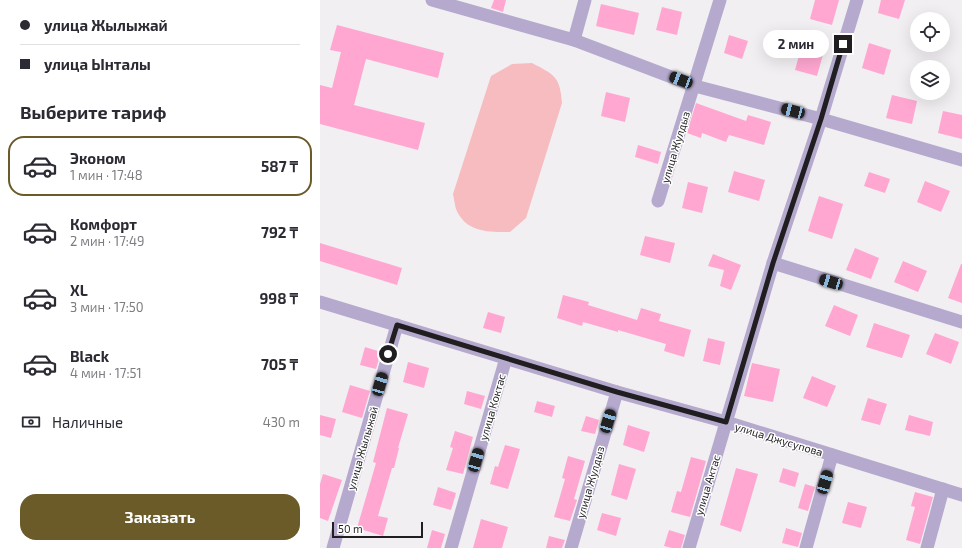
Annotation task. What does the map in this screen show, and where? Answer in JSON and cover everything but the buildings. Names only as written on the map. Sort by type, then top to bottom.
[{"type":"street","points":[[437,0],[574,40],[695,86],[821,119],[962,160]]},
{"type":"street","points":[[574,40],[585,0]]},
{"type":"street","name":"улица Жулдыз","points":[[658,202],[695,86],[720,0]]},
{"type":"street","name":"улица Актас","points":[[689,548],[773,263],[821,119],[856,0]]},
{"type":"street","points":[[773,263],[962,322]]},
{"type":"street","name":"улица Джусупова","points":[[320,302],[617,392],[726,422],[962,495]]},
{"type":"street","name":"улица Жылыжай","points":[[333,548],[397,325]]},
{"type":"street","name":"улица Коктас","points":[[451,548],[506,358]]},
{"type":"street","name":"улица Жулдыз","points":[[571,548],[617,392]]},
{"type":"street","points":[[806,548],[832,455]]},
{"type":"street","points":[[926,548],[943,489]]},
{"type":"shaded area","points":[[532,63],[551,74],[558,82],[562,103],[526,218],[510,232],[479,230],[466,223],[460,217],[456,209],[453,194],[491,76],[512,64]]},
{"type":"route","points":[[388,354],[397,325],[617,392],[726,422],[773,263],[821,119],[843,44]]}]
